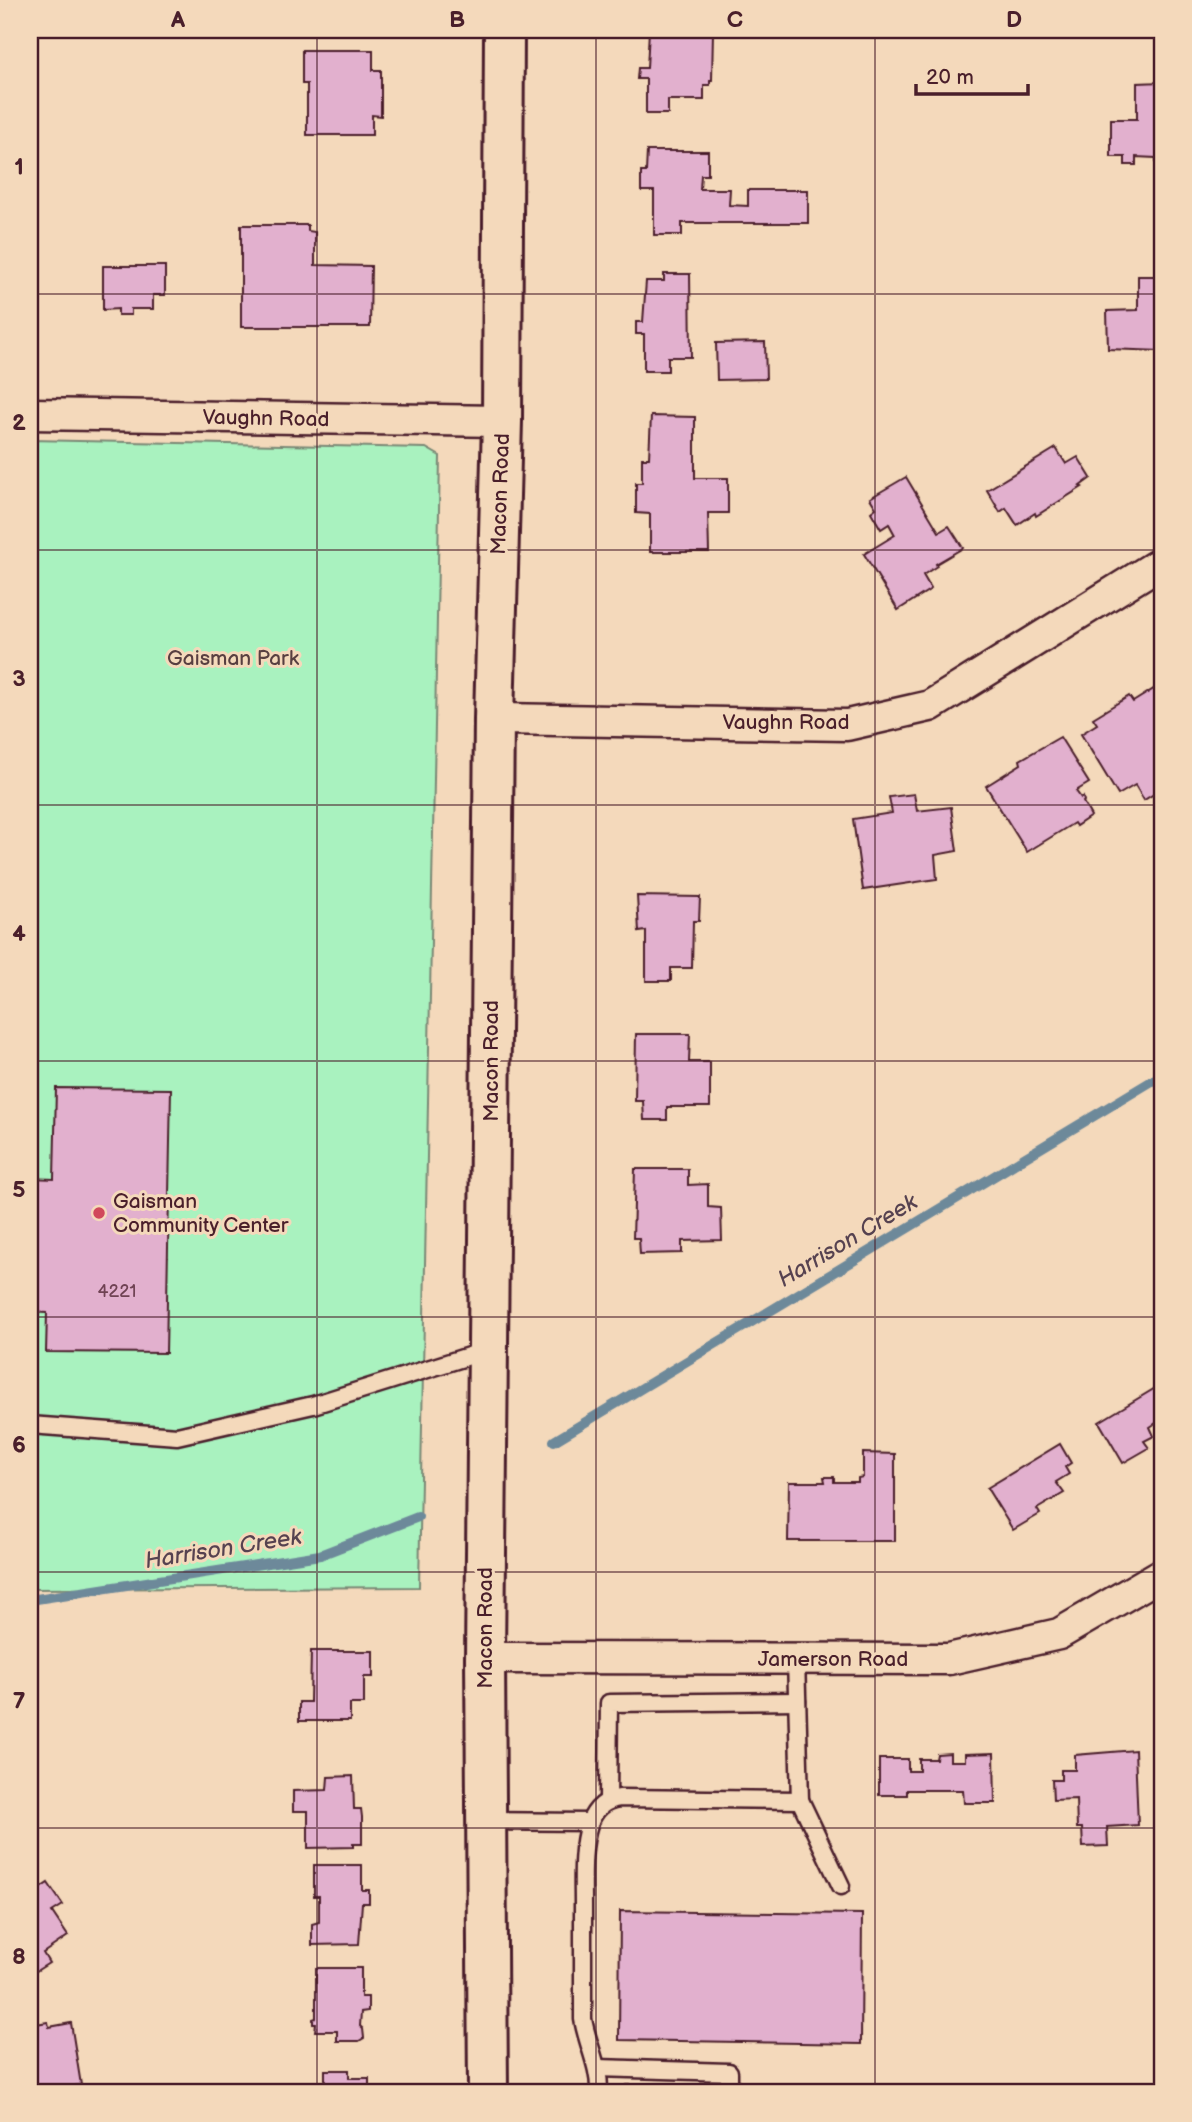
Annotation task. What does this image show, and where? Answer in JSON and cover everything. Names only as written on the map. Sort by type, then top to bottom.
[{"type":"main road","name":"Macon Road","points":[[488,2092],[485,1658],[494,719],[502,421],[504,30]]},
{"type":"street","name":"Vaughn Road","points":[[30,414],[502,421]]},
{"type":"street","name":"Vaughn Road","points":[[494,719],[847,725],[930,706],[1162,562]]},
{"type":"street","name":"Jamerson Road","points":[[485,1658],[949,1659],[1059,1634],[1162,1574]]},
{"type":"lane","points":[[30,1425],[177,1436],[313,1405],[488,1350]]},
{"type":"lane","points":[[796,1659],[800,1800],[841,1886]]},
{"type":"lane","points":[[608,1800],[609,1703],[797,1701]]},
{"type":"lane","points":[[599,2092],[597,2068],[583,2020],[583,1876],[585,1841],[590,1822],[599,1807],[608,1800],[620,1798],[800,1800]]},
{"type":"lane","points":[[486,1821],[590,1822]]},
{"type":"lane","points":[[597,2068],[729,2072],[729,2092]]},
{"type":"green space","name":"Gaisman Park","points":[[30,440],[426,448],[440,456],[419,1587],[30,1589]]},
{"type":"building","points":[[649,30],[715,30],[712,80],[710,85],[704,85],[704,100],[668,100],[668,114],[646,114],[646,79],[637,79],[638,68],[647,68]]},
{"type":"building","points":[[302,50],[373,50],[373,70],[381,70],[381,116],[372,115],[372,135],[307,135],[307,84],[302,84]]},
{"type":"building","points":[[1162,82],[1162,171],[1156,171],[1156,158],[1136,157],[1136,165],[1125,165],[1125,157],[1111,157],[1111,119],[1137,119],[1137,83]]},
{"type":"building","points":[[647,151],[708,151],[708,175],[701,175],[700,189],[730,189],[729,205],[748,206],[748,190],[808,190],[808,223],[682,223],[682,235],[654,235],[654,191],[641,191],[641,172],[646,172]]},
{"type":"building","points":[[241,225],[308,225],[308,231],[315,232],[315,265],[371,266],[370,327],[241,327]]},
{"type":"building","points":[[30,226],[38,226],[36,296],[30,296]]},
{"type":"building","points":[[103,266],[165,266],[165,295],[153,295],[153,309],[131,309],[131,315],[118,315],[118,309],[103,310]]},
{"type":"building","points":[[664,274],[690,274],[691,357],[668,357],[668,371],[644,371],[644,334],[636,334],[636,322],[643,322],[646,281],[664,281]]},
{"type":"building","points":[[1138,276],[1162,276],[1162,351],[1108,349],[1107,311],[1138,310]]},
{"type":"building","points":[[765,342],[766,379],[717,380],[716,343]]},
{"type":"building","points":[[651,416],[695,417],[695,478],[728,478],[728,513],[708,513],[709,552],[650,552],[650,514],[636,513],[636,483],[642,483],[642,458],[649,458]]},
{"type":"building","points":[[1056,448],[1066,464],[1078,457],[1091,478],[1080,486],[1082,487],[1017,525],[1006,508],[1000,512],[987,490]]},
{"type":"building","points":[[906,477],[939,532],[949,526],[963,548],[923,575],[931,589],[898,610],[864,554],[895,535],[889,524],[881,529],[871,512],[876,508],[870,498]]},
{"type":"building","points":[[1157,687],[1162,695],[1162,713],[1159,715],[1162,720],[1162,789],[1144,800],[1135,785],[1118,795],[1081,734],[1097,724],[1093,718],[1129,696],[1133,702]]},
{"type":"building","points":[[1060,737],[1089,783],[1076,791],[1083,797],[1091,816],[1076,826],[1074,823],[1027,852],[986,786],[1021,764],[1020,760]]},
{"type":"building","points":[[914,794],[917,811],[951,807],[957,851],[935,855],[937,879],[863,890],[853,819],[892,813],[889,797]]},
{"type":"building","points":[[637,896],[700,897],[699,921],[693,921],[692,968],[671,968],[671,981],[646,981],[646,931],[639,932]]},
{"type":"building","points":[[636,1034],[690,1034],[689,1062],[710,1062],[710,1107],[667,1107],[667,1120],[644,1120],[643,1101],[635,1101]]},
{"type":"building","name":"Gaisman Community Center","points":[[56,1088],[171,1089],[166,1353],[46,1352],[47,1313],[30,1312],[30,1178],[54,1179]]},
{"type":"building","points":[[635,1169],[688,1169],[688,1185],[708,1184],[708,1207],[721,1208],[722,1240],[682,1241],[682,1253],[640,1254],[639,1238],[633,1238]]},
{"type":"building","points":[[1162,1384],[1162,1419],[1150,1427],[1154,1436],[1144,1441],[1149,1448],[1123,1463],[1099,1422]]},
{"type":"building","points":[[1060,1444],[1071,1463],[1065,1467],[1069,1474],[1056,1482],[1064,1493],[1037,1509],[1040,1514],[1013,1530],[987,1488]]},
{"type":"building","points":[[863,1453],[895,1454],[895,1541],[788,1541],[789,1482],[825,1482],[824,1477],[834,1477],[834,1482],[858,1482],[858,1478],[863,1477]]},
{"type":"building","points":[[311,1651],[373,1651],[373,1677],[364,1677],[364,1704],[350,1704],[350,1721],[299,1721],[299,1702],[310,1702]]},
{"type":"building","points":[[1135,1750],[1138,1825],[1107,1827],[1108,1846],[1083,1847],[1082,1828],[1077,1828],[1076,1799],[1053,1800],[1052,1780],[1061,1780],[1061,1770],[1075,1770],[1075,1755]]},
{"type":"building","points":[[950,1753],[950,1761],[965,1761],[965,1754],[994,1753],[995,1803],[964,1803],[963,1790],[907,1790],[907,1795],[879,1795],[879,1759],[908,1759],[908,1771],[919,1771],[919,1759],[936,1759],[937,1754]]},
{"type":"building","points":[[353,1776],[354,1809],[361,1809],[362,1844],[353,1844],[353,1847],[308,1848],[308,1811],[293,1811],[293,1791],[327,1790],[328,1777]]},
{"type":"building","points":[[314,1865],[362,1865],[362,1890],[369,1890],[369,1903],[362,1903],[359,1944],[312,1945],[312,1924],[319,1922],[319,1896],[314,1896]]},
{"type":"building","points":[[48,1883],[63,1905],[52,1912],[68,1936],[43,1953],[49,1963],[30,1975],[30,1895]]},
{"type":"building","points":[[620,1911],[862,1914],[861,2044],[619,2040]]},
{"type":"building","points":[[316,1968],[361,1968],[361,1997],[368,1997],[368,2011],[361,2012],[360,2026],[364,2038],[359,2041],[337,2041],[337,2031],[315,2031],[316,2024],[313,2024],[313,2019],[316,2018]]},
{"type":"building","points":[[48,2022],[49,2027],[71,2023],[81,2085],[34,2092],[30,2068],[30,2025]]},
{"type":"building","points":[[325,2070],[349,2070],[349,2078],[369,2078],[369,2092],[325,2092]]},
{"type":"building","points":[[626,2085],[700,2085],[700,2092],[626,2092]]},
{"type":"waterway","name":"Harrison Creek","points":[[554,1441],[1162,1075]]},
{"type":"waterway","name":"Harrison Creek","points":[[30,1600],[320,1555],[418,1517]]},
{"type":"place","name":"Gaisman Community Center","points":[[99,1213]]}]
